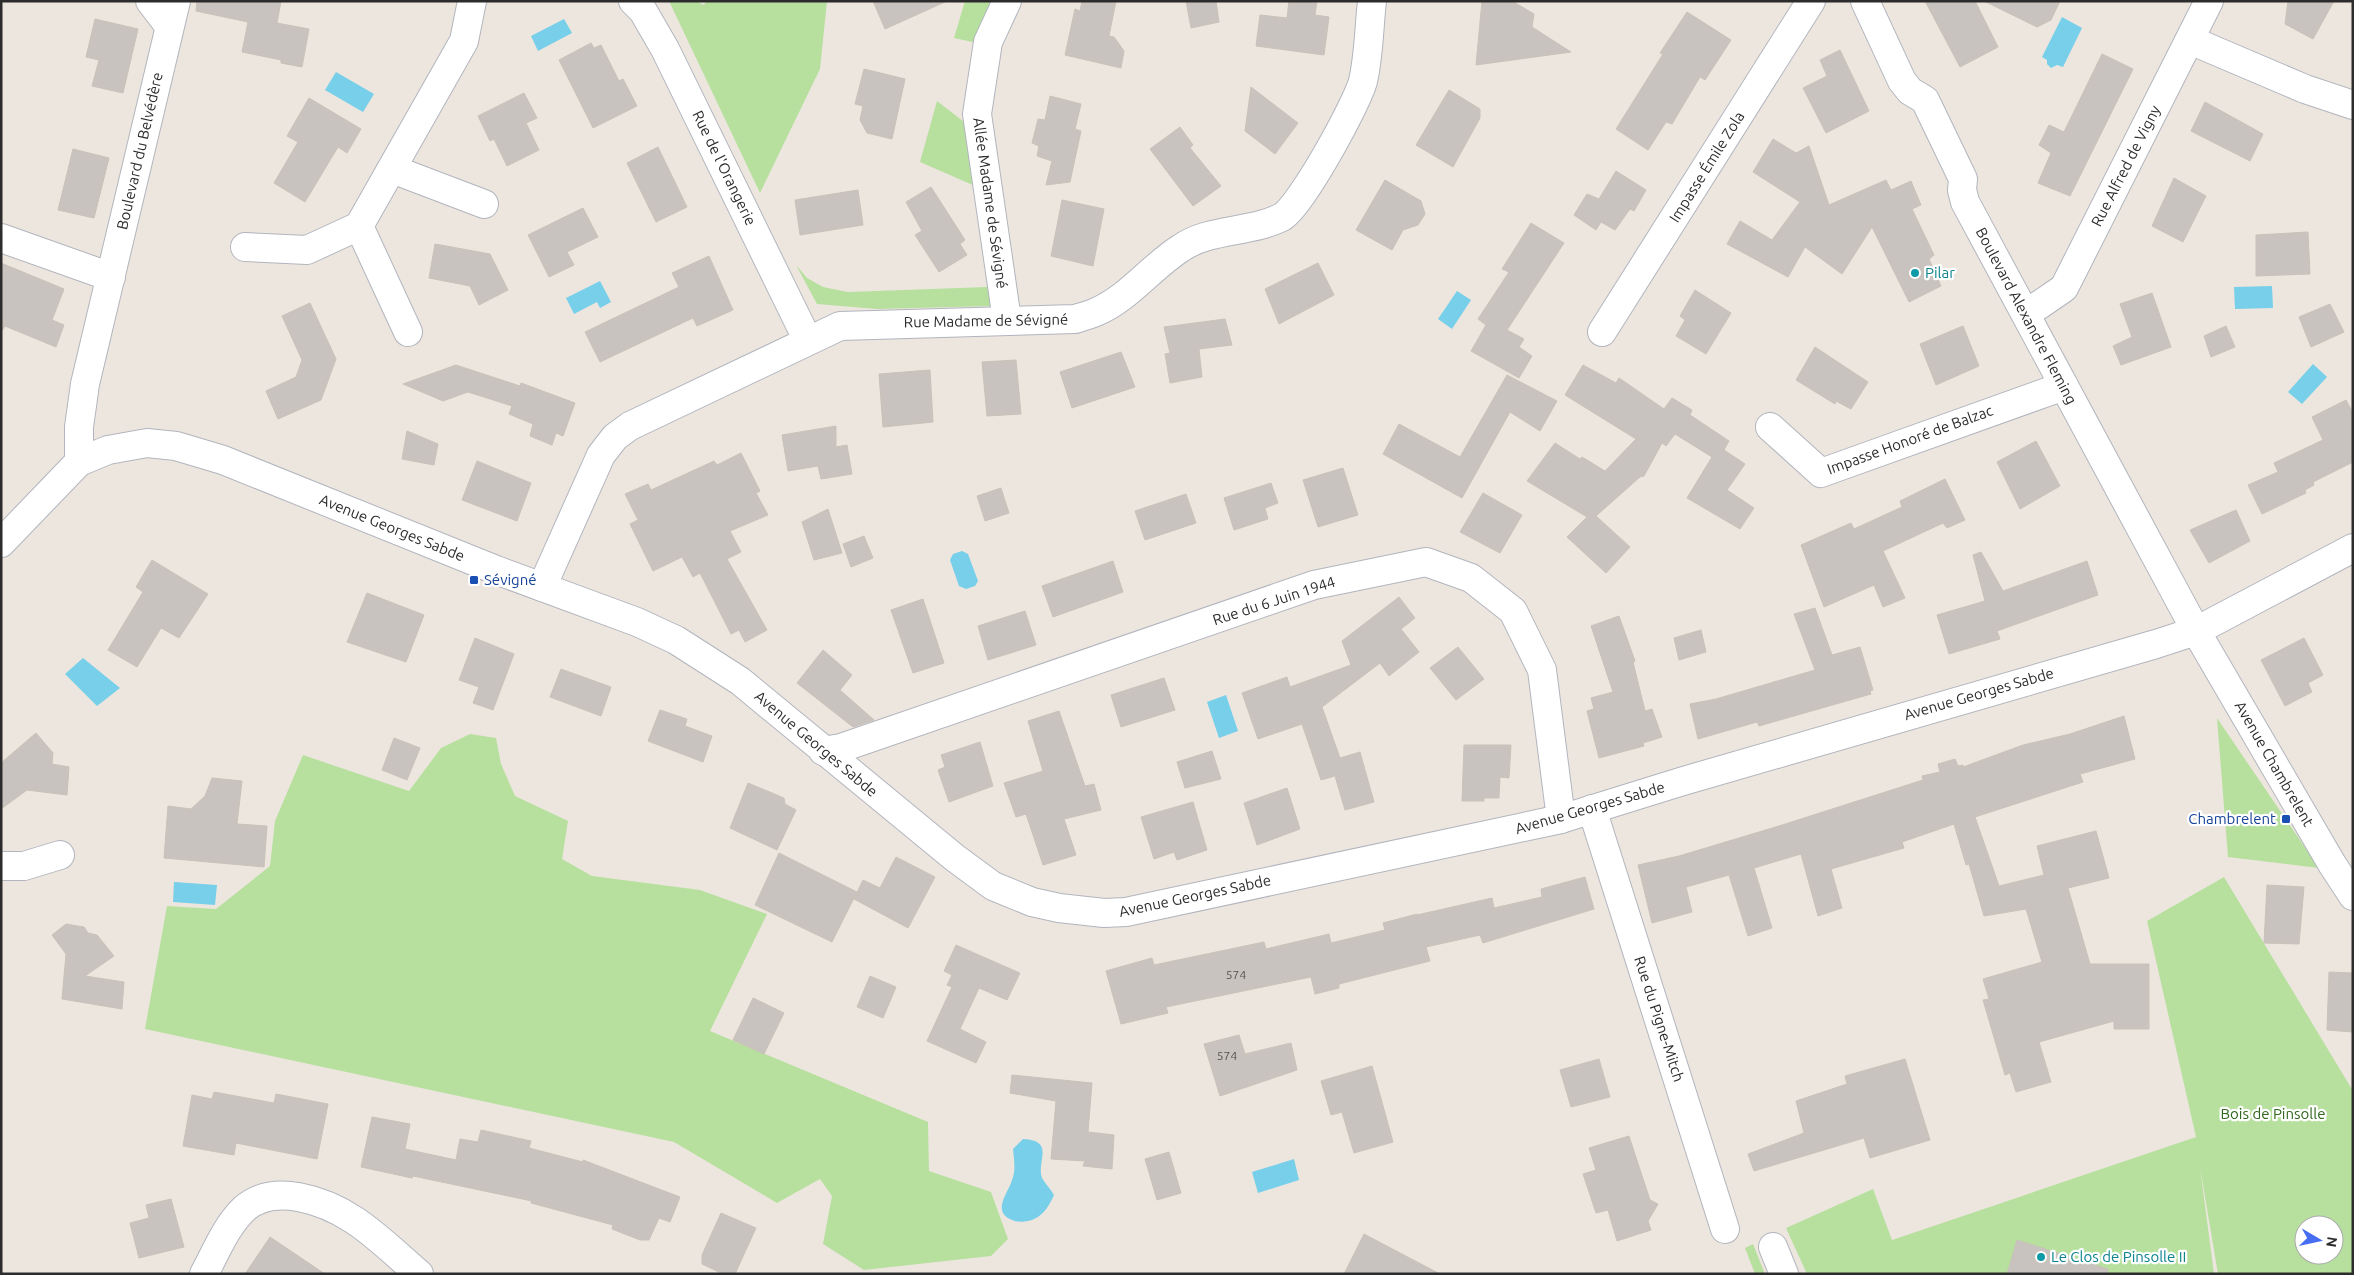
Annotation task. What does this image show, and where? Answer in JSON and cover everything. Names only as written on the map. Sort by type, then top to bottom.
[{"type":"street","name":"Boulevard du Belvédère","points":[[79,462],[79,427],[85,384],[173,14],[150,1]]},
{"type":"street","points":[[245,247],[307,250],[359,226],[464,41],[472,1]]},
{"type":"street","name":"Rue de l'Orangerie","points":[[633,1],[642,11],[665,49],[808,340]]},
{"type":"street","name":"Allée Madame de Sévigné","points":[[1007,1],[988,42],[976,114],[1007,320]]},
{"type":"street","name":"Rue Madame de Sévigné","points":[[542,586],[601,455],[615,437],[630,426],[840,326],[1074,319],[1097,312],[1117,300],[1180,248],[1193,241],[1262,226],[1284,216],[1302,196],[1354,103],[1363,81],[1372,1]]},
{"type":"street","name":"Impasse Émile Zola","points":[[1602,332],[1811,1]]},
{"type":"street","name":"Boulevard Alexandre Fleming","points":[[1865,1],[1902,81],[1910,91],[1926,100],[1963,179],[1962,190],[1965,202],[2196,631]]},
{"type":"street","name":"Rue Alfred de Vigny","points":[[2026,314],[2064,288],[2209,1]]},
{"type":"street","points":[[2190,40],[2305,89],[2353,105]]},
{"type":"street","points":[[392,169],[484,204]]},
{"type":"street","points":[[359,226],[408,332]]},
{"type":"street","points":[[1,238],[110,277]]},
{"type":"street","name":"Impasse Honoré de Balzac","points":[[1770,427],[1821,472],[2064,386]]},
{"type":"street","name":"Avenue Georges Sabde","points":[[1,543],[79,462],[108,450],[147,443],[176,446],[223,460],[637,622],[700,653],[740,681],[954,858],[993,886],[1032,902],[1080,911],[1104,913],[1126,912],[1561,819],[1774,754],[2196,631],[2353,548]]},
{"type":"street","name":"Rue du 6 Juin 1944","points":[[823,751],[840,748],[1314,585],[1426,562],[1471,578],[1513,611],[1542,670],[1561,819]]},
{"type":"street","name":"Avenue Chambrelent","points":[[2196,631],[2332,864],[2353,896]]},
{"type":"street","name":"Rue du Pigne-Mitch","points":[[1592,809],[1725,1229]]},
{"type":"street","points":[[1,866],[24,866],[60,855]]},
{"type":"street","points":[[204,1274],[230,1225],[244,1209],[262,1197],[283,1196],[318,1203],[354,1220],[419,1274]]},
{"type":"street","points":[[1774,1247],[1784,1274]]},
{"type":"green space","points":[[669,1],[696,1],[704,5],[706,1],[827,1],[820,69],[760,193]]},
{"type":"green space","points":[[965,1],[1002,1],[977,43],[954,38]]},
{"type":"green space","points":[[937,101],[968,125],[975,186],[920,162]]},
{"type":"green space","points":[[796,265],[807,278],[823,287],[848,292],[987,287],[992,306],[877,309],[817,304]]},
{"type":"green space","points":[[2217,718],[2319,868],[2228,857]]},
{"type":"green space","points":[[470,734],[496,738],[501,764],[515,796],[568,821],[562,859],[592,876],[700,890],[767,914],[710,1031],[928,1122],[929,1171],[991,1192],[1008,1239],[991,1256],[864,1270],[823,1244],[832,1196],[820,1179],[777,1203],[674,1142],[145,1029],[167,906],[216,909],[270,866],[275,821],[303,755],[409,791],[441,748]]},
{"type":"green space","name":"Bois de Pinsolle","points":[[2224,877],[2353,1091],[2353,1274],[2218,1274],[2200,1167],[2214,1274],[1807,1274],[1786,1228],[1873,1189],[1892,1240],[2196,1137],[2147,921]]},
{"type":"green space","points":[[1753,1244],[1765,1274],[1755,1274],[1745,1248]]},
{"type":"water","points":[[2062,17],[2082,28],[2063,67],[2057,65],[2051,68],[2047,64],[2047,60],[2042,57]]},
{"type":"water","points":[[564,19],[572,33],[538,51],[531,36]]},
{"type":"water","points":[[336,72],[374,94],[363,112],[325,90]]},
{"type":"water","points":[[600,281],[611,302],[600,308],[597,302],[574,314],[566,298]]},
{"type":"water","points":[[2272,286],[2273,308],[2235,309],[2234,287]]},
{"type":"water","points":[[1457,291],[1471,300],[1452,329],[1438,319]]},
{"type":"water","points":[[2313,364],[2327,377],[2302,404],[2288,392]]},
{"type":"water","points":[[962,551],[968,554],[978,581],[975,586],[966,589],[959,586],[950,560],[953,554]]},
{"type":"water","points":[[83,658],[120,688],[97,706],[65,674]]},
{"type":"water","points":[[1226,695],[1238,731],[1219,738],[1207,702]]},
{"type":"water","points":[[174,882],[217,885],[215,905],[173,902]]},
{"type":"water","points":[[1023,1139],[1033,1141],[1042,1148],[1042,1178],[1054,1195],[1041,1215],[1032,1220],[1020,1222],[1006,1216],[1002,1207],[1014,1173],[1013,1149]]},
{"type":"water","points":[[1294,1159],[1299,1180],[1258,1193],[1252,1172]]},
{"type":"building","points":[[197,1],[281,1],[277,23],[309,29],[302,67],[281,63],[281,60],[242,52],[248,22],[196,11]]},
{"type":"building","points":[[873,1],[947,1],[885,29]]},
{"type":"building","points":[[1082,1],[1116,1],[1109,36],[1114,37],[1124,51],[1121,68],[1065,55],[1075,9],[1080,11]]},
{"type":"building","points":[[1186,1],[1216,1],[1219,22],[1191,28]]},
{"type":"building","points":[[1289,1],[1317,1],[1315,15],[1329,17],[1324,55],[1256,46],[1260,15],[1287,18]]},
{"type":"building","points":[[1482,1],[1512,1],[1534,14],[1532,27],[1571,52],[1476,65]]},
{"type":"building","points":[[1925,1],[1975,1],[1998,47],[1960,67]]},
{"type":"building","points":[[1984,1],[2060,1],[2051,20],[2037,27]]},
{"type":"building","points":[[2288,1],[2334,1],[2313,39],[2285,24]]},
{"type":"building","points":[[1687,12],[1731,40],[1705,80],[1700,77],[1672,124],[1666,122],[1648,150],[1616,129],[1663,54],[1660,53]]},
{"type":"building","points":[[95,19],[138,29],[123,93],[92,86],[99,60],[86,57]]},
{"type":"building","points":[[591,43],[594,48],[601,45],[619,81],[623,79],[637,106],[593,128],[559,60]]},
{"type":"building","points":[[1840,50],[1869,111],[1826,133],[1803,88],[1827,76],[1820,60]]},
{"type":"building","points":[[2102,54],[2133,69],[2070,196],[2038,183],[2051,153],[2039,145],[2049,125],[2064,132]]},
{"type":"building","points":[[864,69],[905,79],[892,139],[867,133],[860,120],[863,106],[855,104]]},
{"type":"building","points":[[1251,87],[1298,123],[1275,154],[1245,131]]},
{"type":"building","points":[[1449,90],[1480,109],[1480,118],[1453,167],[1416,145]]},
{"type":"building","points":[[524,93],[537,118],[526,123],[539,150],[507,166],[494,139],[490,141],[478,116]]},
{"type":"building","points":[[1050,96],[1081,104],[1075,129],[1081,131],[1070,182],[1046,185],[1052,161],[1037,156],[1039,146],[1032,143],[1038,119],[1045,120]]},
{"type":"building","points":[[309,98],[361,129],[347,153],[338,147],[305,202],[274,183],[298,142],[287,136]]},
{"type":"building","points":[[2205,102],[2263,134],[2250,161],[2191,131]]},
{"type":"building","points":[[1180,127],[1193,145],[1190,148],[1221,186],[1193,206],[1150,149]]},
{"type":"building","points":[[1773,139],[1796,153],[1809,146],[1829,205],[1886,180],[1891,190],[1911,181],[1921,205],[1912,209],[1934,255],[1929,259],[1941,286],[1909,302],[1872,227],[1842,274],[1805,247],[1788,277],[1727,244],[1740,221],[1772,240],[1800,202],[1753,172]]},
{"type":"building","points":[[658,147],[687,207],[656,222],[627,163]]},
{"type":"building","points":[[73,149],[109,158],[94,218],[58,210]]},
{"type":"building","points":[[1616,171],[1646,190],[1634,211],[1630,209],[1615,230],[1601,222],[1596,230],[1574,215],[1587,194],[1599,199]]},
{"type":"building","points":[[2174,178],[2206,196],[2183,242],[2152,226]]},
{"type":"building","points":[[1385,180],[1421,201],[1425,214],[1418,225],[1403,230],[1392,250],[1356,230]]},
{"type":"building","points":[[931,187],[965,240],[960,244],[967,255],[939,272],[915,235],[922,231],[906,202]]},
{"type":"building","points":[[858,190],[863,225],[800,235],[795,200]]},
{"type":"building","points":[[1062,200],[1104,209],[1093,266],[1051,256]]},
{"type":"building","points":[[583,208],[598,237],[567,252],[574,265],[549,277],[528,235]]},
{"type":"building","points":[[1531,223],[1564,243],[1507,330],[1524,339],[1519,347],[1532,356],[1519,378],[1471,351],[1486,325],[1478,319],[1509,272],[1502,269]]},
{"type":"building","points":[[2308,232],[2310,274],[2256,276],[2256,235]]},
{"type":"building","points":[[435,244],[490,254],[508,290],[479,305],[470,286],[429,278]]},
{"type":"building","points":[[709,256],[733,310],[697,326],[693,318],[600,362],[585,332],[679,287],[672,273]]},
{"type":"building","points":[[1,263],[64,289],[52,320],[64,325],[56,347],[5,326],[1,332]]},
{"type":"building","points":[[1318,263],[1334,295],[1279,324],[1265,289]]},
{"type":"building","points":[[1695,290],[1731,313],[1706,354],[1676,336],[1685,320],[1680,316]]},
{"type":"building","points":[[2152,293],[2171,347],[2121,365],[2113,346],[2132,337],[2120,304]]},
{"type":"building","points":[[310,303],[336,359],[321,400],[278,419],[266,391],[296,377],[302,360],[282,316]]},
{"type":"building","points":[[2330,304],[2344,332],[2311,347],[2299,317]]},
{"type":"building","points":[[1225,319],[1232,345],[1199,349],[1202,377],[1170,383],[1165,354],[1170,353],[1164,327]]},
{"type":"building","points":[[1963,326],[1979,366],[1936,385],[1920,344]]},
{"type":"building","points":[[2226,326],[2235,347],[2211,357],[2204,336]]},
{"type":"building","points":[[1815,347],[1868,382],[1851,409],[1836,401],[1835,404],[1796,380]]},
{"type":"building","points":[[1121,352],[1135,387],[1072,408],[1060,372]]},
{"type":"building","points":[[1016,360],[1021,414],[987,416],[982,362]]},
{"type":"building","points":[[456,365],[520,386],[521,383],[575,403],[563,436],[556,433],[552,445],[530,436],[533,424],[509,414],[512,406],[468,392],[443,401],[403,384]]},
{"type":"building","points":[[1583,365],[1616,383],[1619,378],[1664,409],[1672,398],[1692,410],[1690,415],[1729,441],[1724,450],[1745,464],[1727,490],[1754,508],[1740,529],[1687,498],[1712,457],[1675,434],[1666,446],[1662,443],[1644,476],[1640,477],[1596,516],[1630,547],[1606,573],[1567,537],[1587,517],[1527,481],[1555,443],[1580,459],[1582,457],[1605,471],[1636,439],[1565,395]]},
{"type":"building","points":[[930,370],[933,422],[883,427],[879,374]]},
{"type":"building","points":[[1507,375],[1557,401],[1540,431],[1510,412],[1462,498],[1383,454],[1399,424],[1460,457]]},
{"type":"building","points":[[2346,400],[2353,413],[2353,462],[2313,482],[2314,485],[2305,490],[2306,493],[2262,514],[2248,485],[2278,472],[2274,463],[2323,440],[2312,417]]},
{"type":"building","points":[[836,426],[836,447],[847,445],[852,474],[821,479],[818,466],[788,471],[782,435]]},
{"type":"building","points":[[407,431],[438,444],[434,465],[402,459]]},
{"type":"building","points":[[2036,441],[2060,486],[2020,509],[1997,462]]},
{"type":"building","points":[[741,453],[760,491],[756,493],[768,515],[730,531],[741,552],[727,559],[767,630],[745,642],[739,630],[731,634],[700,573],[693,577],[682,557],[653,571],[630,524],[638,520],[625,494],[648,484],[651,490],[714,461],[717,465]]},
{"type":"building","points":[[477,461],[531,483],[517,521],[462,500]]},
{"type":"building","points":[[1343,468],[1358,515],[1318,527],[1303,480]]},
{"type":"building","points":[[1945,479],[1965,520],[1947,528],[1943,523],[1883,551],[1905,598],[1883,607],[1874,585],[1824,607],[1801,545],[1851,523],[1854,529],[1902,507],[1900,501]]},
{"type":"building","points":[[1271,483],[1278,503],[1265,508],[1268,519],[1234,530],[1224,498]]},
{"type":"building","points":[[1001,488],[1009,513],[985,521],[977,496]]},
{"type":"building","points":[[1483,493],[1522,515],[1500,553],[1460,532]]},
{"type":"building","points":[[1186,494],[1196,523],[1145,540],[1135,511]]},
{"type":"building","points":[[828,509],[842,553],[814,560],[802,522]]},
{"type":"building","points":[[2236,510],[2250,541],[2209,563],[2190,530]]},
{"type":"building","points":[[864,536],[873,558],[851,567],[843,544]]},
{"type":"building","points":[[1981,552],[2003,591],[2087,561],[2098,595],[1997,631],[2000,639],[1949,654],[1937,615],[1985,601],[1973,555]]},
{"type":"building","points":[[152,560],[208,594],[179,638],[161,628],[137,667],[108,650],[143,592],[136,587]]},
{"type":"building","points":[[1113,561],[1123,592],[1053,617],[1042,586]]},
{"type":"building","points":[[367,593],[424,615],[406,662],[347,642]]},
{"type":"building","points":[[1399,597],[1415,618],[1401,629],[1419,652],[1389,676],[1380,663],[1322,707],[1340,758],[1360,752],[1374,802],[1345,810],[1335,776],[1321,780],[1302,724],[1258,739],[1242,693],[1287,677],[1290,687],[1351,665],[1342,641]]},
{"type":"building","points":[[923,599],[944,663],[913,673],[891,610]]},
{"type":"building","points":[[1815,608],[1832,655],[1860,647],[1873,690],[1870,691],[1871,694],[1759,726],[1757,722],[1698,739],[1690,704],[1716,699],[1815,670],[1794,614]]},
{"type":"building","points":[[1025,611],[1036,645],[988,660],[978,626]]},
{"type":"building","points":[[1619,616],[1635,661],[1633,662],[1645,711],[1652,709],[1662,737],[1643,743],[1644,746],[1599,758],[1587,711],[1594,709],[1591,698],[1613,692],[1591,626]]},
{"type":"building","points":[[1701,630],[1706,652],[1679,660],[1674,638]]},
{"type":"building","points":[[475,638],[514,654],[493,710],[473,703],[479,687],[459,680]]},
{"type":"building","points":[[2304,638],[2323,675],[2308,683],[2312,692],[2285,706],[2261,660]]},
{"type":"building","points":[[1458,647],[1484,679],[1456,700],[1430,668]]},
{"type":"building","points":[[823,650],[852,675],[840,690],[874,720],[853,727],[797,683]]},
{"type":"building","points":[[561,669],[611,687],[601,716],[550,697]]},
{"type":"building","points":[[1164,678],[1175,710],[1121,727],[1111,695]]},
{"type":"building","points":[[660,710],[687,719],[685,726],[712,736],[703,762],[648,741]]},
{"type":"building","points":[[1059,711],[1085,786],[1094,784],[1101,810],[1064,819],[1076,855],[1043,865],[1026,814],[1016,817],[1004,783],[1043,771],[1028,721]]},
{"type":"building","points":[[2124,716],[2135,759],[2080,774],[2083,782],[1975,817],[1999,886],[2044,875],[2037,846],[2096,831],[2109,878],[2068,888],[2090,964],[2149,964],[2149,1029],[2114,1029],[2114,1021],[2039,1042],[2051,1082],[2016,1092],[2010,1073],[2005,1075],[1983,1000],[1989,999],[1983,979],[2042,962],[2026,909],[1984,916],[1969,864],[1966,865],[1954,824],[1902,842],[1904,848],[1831,869],[1842,908],[1818,916],[1801,854],[1754,868],[1772,928],[1748,936],[1729,875],[1686,887],[1692,912],[1652,923],[1638,865],[1679,856],[1923,780],[1922,776],[1940,772],[1938,764],[1955,759],[1958,766],[1963,765],[1963,767],[2023,745],[2070,734]]},
{"type":"building","points":[[36,733],[53,753],[52,764],[69,767],[67,795],[27,790],[1,809],[1,763]]},
{"type":"building","points":[[394,738],[420,748],[407,780],[382,770]]},
{"type":"building","points":[[980,742],[993,786],[949,802],[938,770],[945,767],[941,755]]},
{"type":"building","points":[[1464,745],[1511,745],[1509,778],[1500,777],[1499,798],[1484,798],[1484,801],[1462,801]]},
{"type":"building","points":[[1212,751],[1221,779],[1185,788],[1177,762]]},
{"type":"building","points":[[212,778],[242,781],[237,824],[267,826],[264,867],[164,858],[168,806],[191,809],[205,796]]},
{"type":"building","points":[[748,783],[784,798],[785,804],[796,810],[777,850],[730,828]]},
{"type":"building","points":[[1287,788],[1300,829],[1257,845],[1244,803]]},
{"type":"building","points":[[1193,802],[1207,850],[1177,860],[1174,852],[1154,859],[1141,817]]},
{"type":"building","points":[[779,853],[857,892],[832,942],[755,905]]},
{"type":"building","points":[[896,857],[935,877],[908,928],[854,899],[863,880],[880,888]]},
{"type":"building","points":[[1585,877],[1594,909],[1483,943],[1480,935],[1426,947],[1430,961],[1339,984],[1339,988],[1315,994],[1311,977],[1166,1007],[1168,1013],[1121,1024],[1106,971],[1152,958],[1154,965],[1264,942],[1266,949],[1329,934],[1331,943],[1385,930],[1383,923],[1417,914],[1492,898],[1494,908],[1542,897],[1541,889]]},
{"type":"building","points":[[2267,885],[2304,887],[2299,944],[2264,943]]},
{"type":"building","points":[[66,924],[84,927],[88,933],[97,935],[114,956],[85,976],[124,982],[122,1009],[62,999],[66,954],[52,935]]},
{"type":"building","points":[[956,945],[1020,973],[1007,1000],[979,988],[960,1029],[986,1042],[976,1063],[927,1041],[952,987],[947,985],[952,975],[944,971]]},
{"type":"building","points":[[2329,972],[2353,973],[2353,1032],[2327,1030]]},
{"type":"building","points":[[870,976],[896,987],[883,1018],[857,1007]]},
{"type":"building","points":[[753,998],[784,1013],[764,1054],[733,1040]]},
{"type":"building","points":[[1239,1035],[1245,1054],[1291,1043],[1297,1070],[1220,1096],[1204,1044]]},
{"type":"building","points":[[1599,1059],[1610,1097],[1571,1107],[1560,1070]]},
{"type":"building","points":[[1905,1059],[1930,1140],[1870,1158],[1864,1138],[1754,1171],[1748,1154],[1804,1133],[1796,1101],[1847,1084],[1845,1076]]},
{"type":"building","points":[[1372,1066],[1393,1142],[1354,1153],[1342,1112],[1331,1115],[1321,1081]]},
{"type":"building","points":[[1012,1075],[1092,1083],[1088,1132],[1114,1135],[1112,1169],[1083,1166],[1085,1161],[1051,1159],[1056,1101],[1010,1093]]},
{"type":"building","points":[[214,1092],[274,1103],[276,1094],[328,1104],[317,1159],[236,1143],[234,1155],[183,1146],[192,1095],[212,1099]]},
{"type":"building","points":[[372,1117],[410,1124],[405,1149],[456,1160],[460,1139],[478,1142],[481,1130],[531,1141],[529,1148],[583,1162],[583,1160],[680,1197],[670,1222],[659,1218],[649,1240],[640,1240],[612,1229],[613,1225],[531,1203],[532,1201],[361,1167]]},
{"type":"building","points":[[1629,1136],[1650,1200],[1658,1204],[1648,1221],[1651,1230],[1617,1241],[1608,1210],[1596,1213],[1583,1174],[1596,1170],[1589,1148]]},
{"type":"building","points":[[1169,1152],[1181,1193],[1157,1200],[1145,1159]]},
{"type":"building","points":[[171,1199],[184,1247],[139,1258],[130,1223],[149,1218],[146,1205]]},
{"type":"building","points":[[721,1213],[756,1228],[735,1274],[723,1274],[702,1264],[702,1255]]},
{"type":"building","points":[[1364,1234],[1440,1274],[1344,1274]]},
{"type":"building","points":[[270,1237],[325,1274],[245,1274]]},
{"type":"building","name":"Le Clos de Pinsolle II","points":[[2017,1240],[2108,1269],[2107,1274],[2007,1274]]},
{"type":"place","name":"Pilar","points":[[1915,273]]},
{"type":"place","name":"Sévigné","points":[[474,580]]},
{"type":"place","name":"Chambrelent","points":[[2286,819]]},
{"type":"place","name":"Le Clos de Pinsolle II","points":[[2041,1257]]}]
